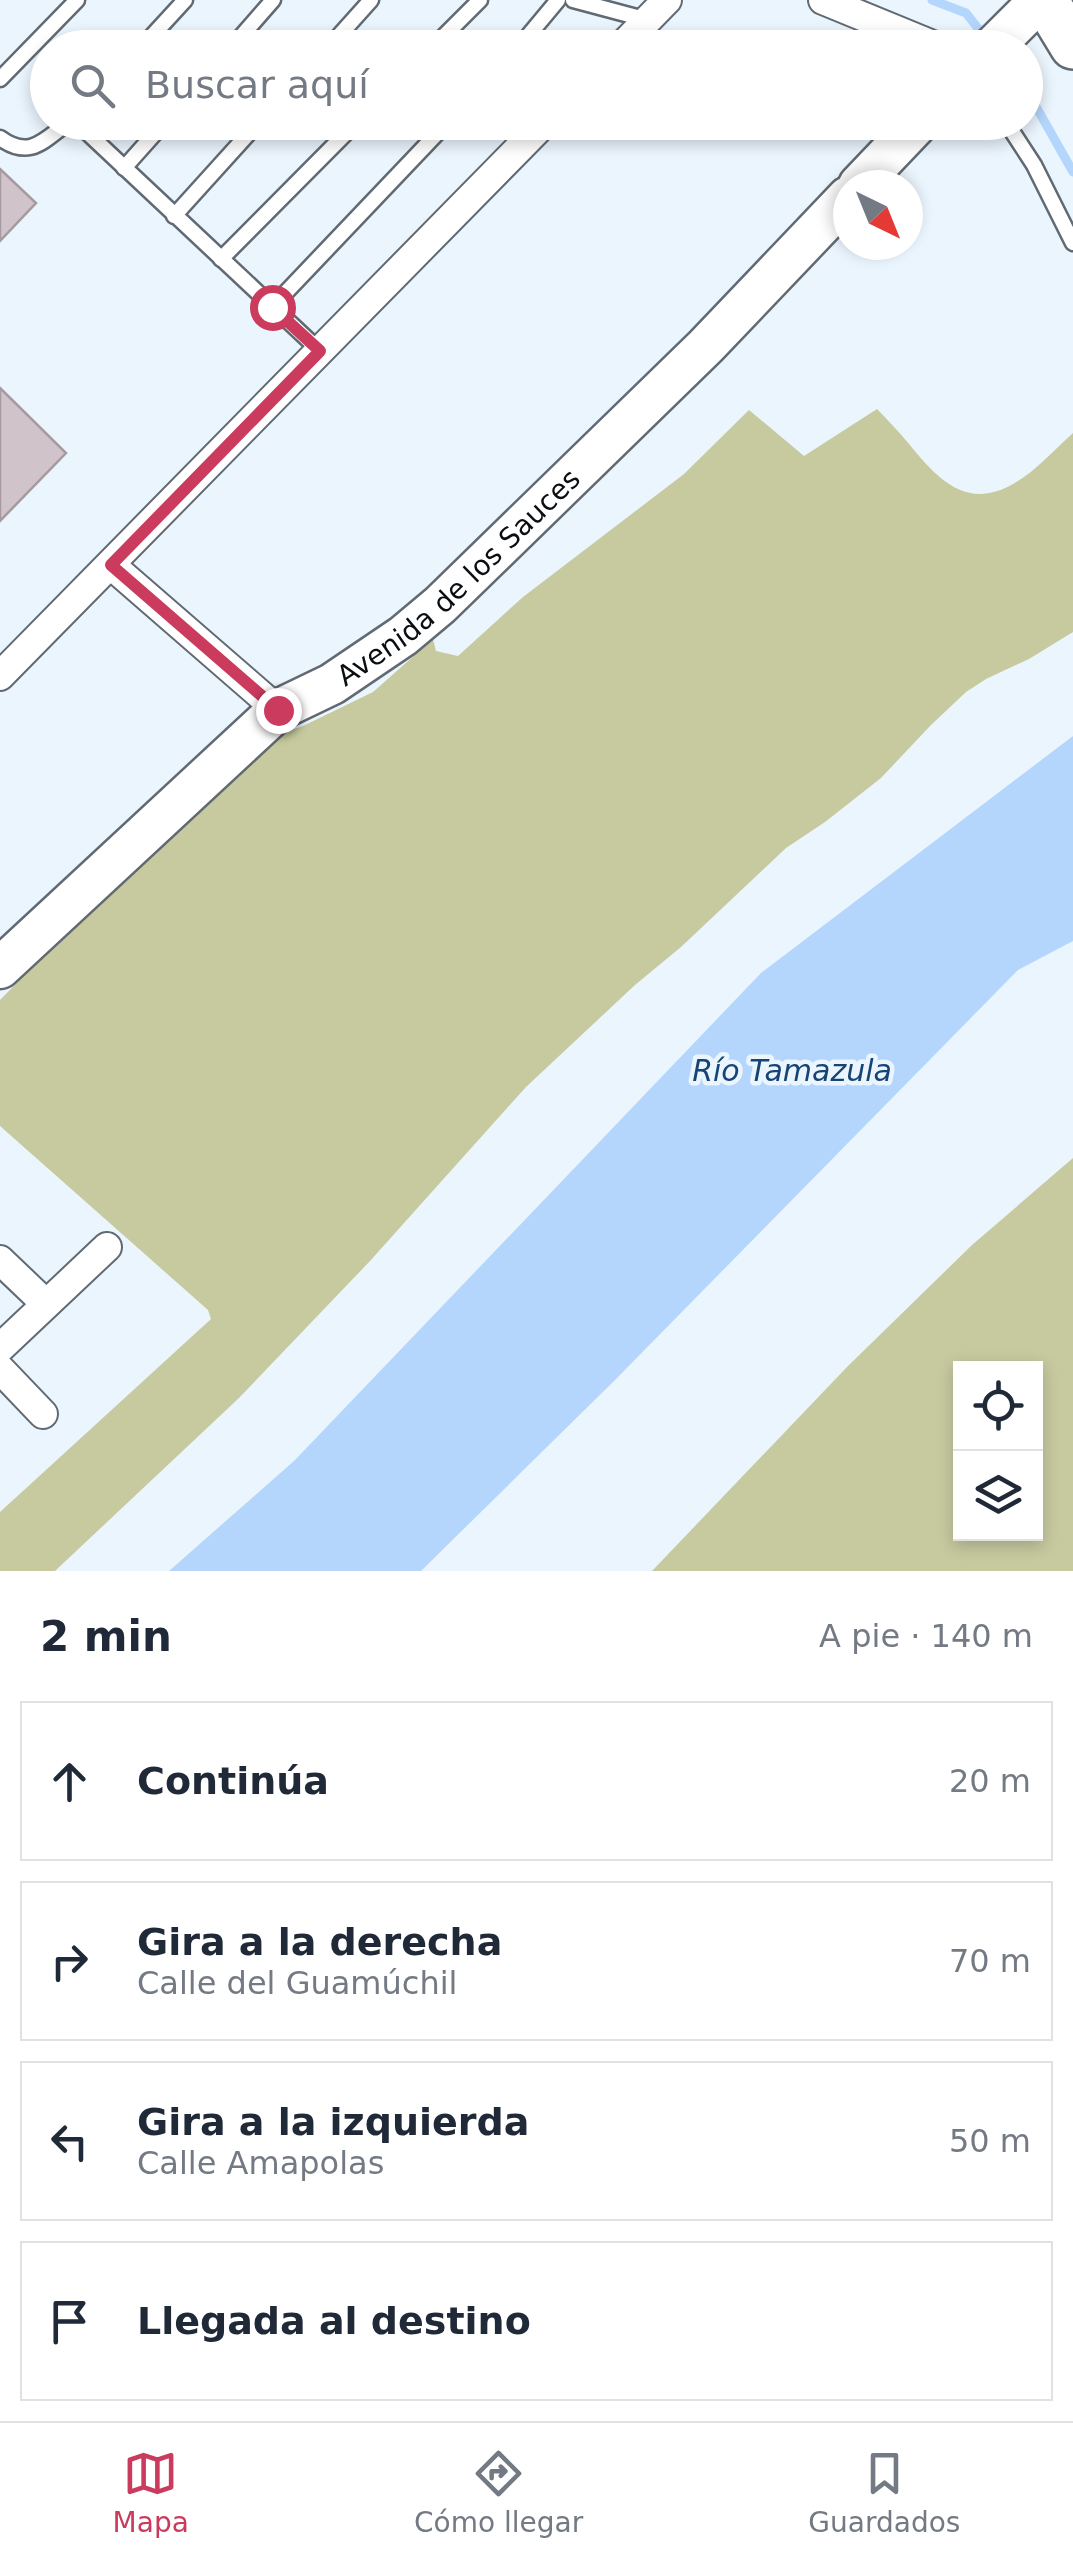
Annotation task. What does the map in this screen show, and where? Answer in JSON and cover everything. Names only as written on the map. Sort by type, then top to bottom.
[{"type":"main road","points":[[1024,17],[1073,46]]},
{"type":"street","points":[[823,0],[896,30]]},
{"type":"street","points":[[638,30],[658,10]]},
{"type":"street","points":[[0,676],[527,140]]},
{"type":"street","points":[[873,170],[902,140]]},
{"type":"street","name":"Avenida de los Sauces","points":[[0,968],[278,710],[332,684],[403,636],[440,605],[706,346],[833,213]]},
{"type":"street","points":[[111,565],[278,710]]},
{"type":"street","points":[[0,1348],[106,1247]]},
{"type":"street","points":[[0,1260],[46,1304]]},
{"type":"street","points":[[0,1368],[43,1414]]},
{"type":"lane","points":[[48,30],[77,0]]},
{"type":"lane","points":[[158,30],[185,0]]},
{"type":"lane","points":[[247,30],[273,0]]},
{"type":"lane","points":[[344,30],[371,0]]},
{"type":"lane","points":[[450,30],[480,0]]},
{"type":"lane","points":[[533,30],[558,0]]},
{"type":"lane","points":[[572,0],[658,10]]},
{"type":"lane","points":[[0,79],[30,48]]},
{"type":"lane","points":[[0,138],[20,149],[34,148],[46,140]]},
{"type":"lane","points":[[92,140],[320,351]]},
{"type":"lane","points":[[124,168],[148,140]]},
{"type":"lane","points":[[174,216],[243,140]]},
{"type":"lane","points":[[220,259],[339,140]]},
{"type":"lane","points":[[272,307],[431,140]]},
{"type":"lane","points":[[1018,140],[1073,243]]},
{"type":"green space","points":[[877,409],[942,479],[967,492],[981,494],[1021,479],[1073,433],[1073,632],[966,692],[881,778],[786,848],[635,985],[526,1087],[370,1261],[239,1398],[55,1571],[0,1571],[0,1512],[211,1319],[208,1310],[0,1126],[0,1000],[224,772],[260,741],[303,726],[373,692],[433,639],[436,651],[458,656],[523,597],[684,474],[749,410],[804,456]]},
{"type":"green space","points":[[1073,1158],[1073,1571],[652,1571],[847,1367],[972,1245]]},
{"type":"water","name":"Río Tamazula","points":[[1073,736],[1073,941],[1018,970],[614,1381],[421,1571],[169,1571],[294,1461],[761,973]]},
{"type":"building","points":[[0,169],[36,203],[0,241]]},
{"type":"building","points":[[0,388],[66,453],[0,521]]},
{"type":"waterway","points":[[932,0],[966,13],[979,30]]},
{"type":"waterway","points":[[1043,119],[1073,172]]},
{"type":"route","points":[[272,307],[320,351],[111,565],[278,710]]}]
